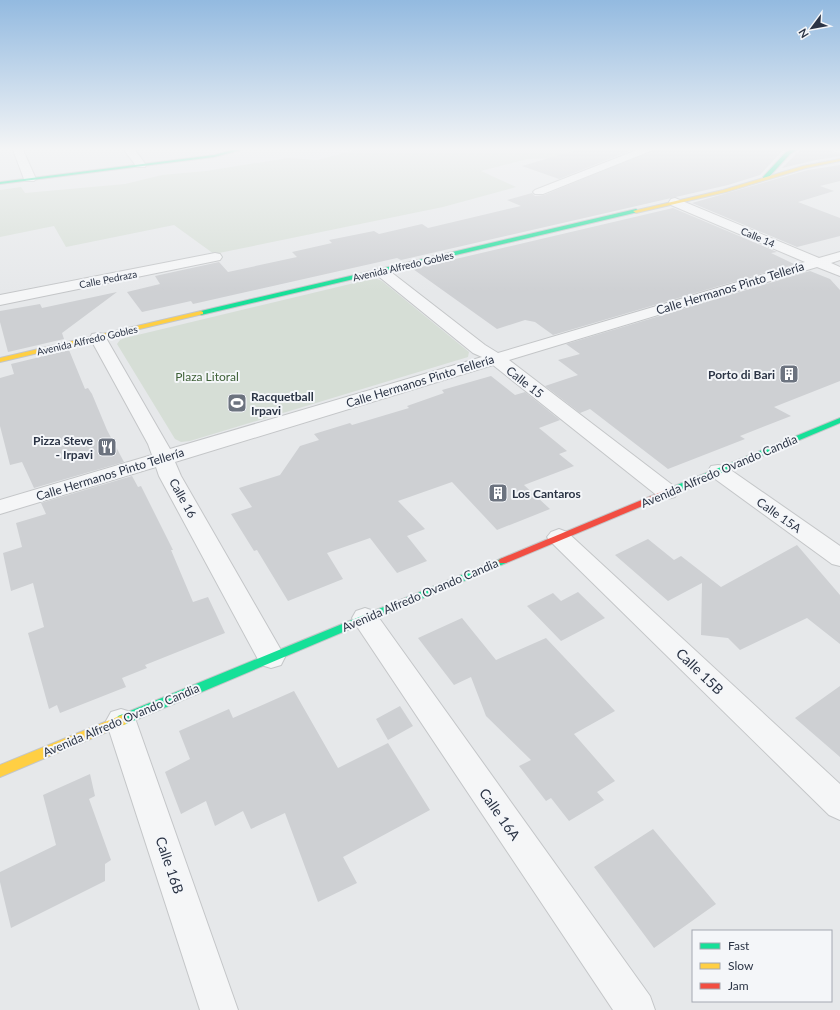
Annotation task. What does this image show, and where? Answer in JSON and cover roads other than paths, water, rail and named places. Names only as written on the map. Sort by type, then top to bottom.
[{"type":"main road","name":"Avenida Alfredo Gobles","points":[[0,360],[382,272],[695,197]]},
{"type":"main road","name":"Avenida Alfredo Ovando Candia","points":[[0,771],[840,420]]},
{"type":"street","name":"Calle 14","points":[[675,202],[840,272]]},
{"type":"street","name":"Calle Hermanos Pinto Tellería","points":[[0,507],[840,256]]},
{"type":"street","name":"Calle Pedraza","points":[[0,300],[215,257]]},
{"type":"street","name":"Calle 15","points":[[382,272],[479,349],[495,358],[668,492]]},
{"type":"street","name":"Calle 16","points":[[98,338],[158,444],[162,459],[271,657]]},
{"type":"street","name":"Calle 15A","points":[[718,471],[840,558]]},
{"type":"street","name":"Calle 15B","points":[[559,537],[840,805]]},
{"type":"street","name":"Calle 16A","points":[[365,618],[636,1010]]},
{"type":"street","name":"Calle 16B","points":[[121,720],[219,1010]]},
{"type":"place","name":"Porto di Bari","points":[[789,374]]},
{"type":"place","name":"Racquetball Irpavi","points":[[237,403]]},
{"type":"place","name":"Pizza Steve - Irpavi","points":[[107,447]]},
{"type":"place","name":"Los Cantaros","points":[[498,493]]},
{"type":"park label","name":"Plaza Litoral","points":[[207,376]]}]
